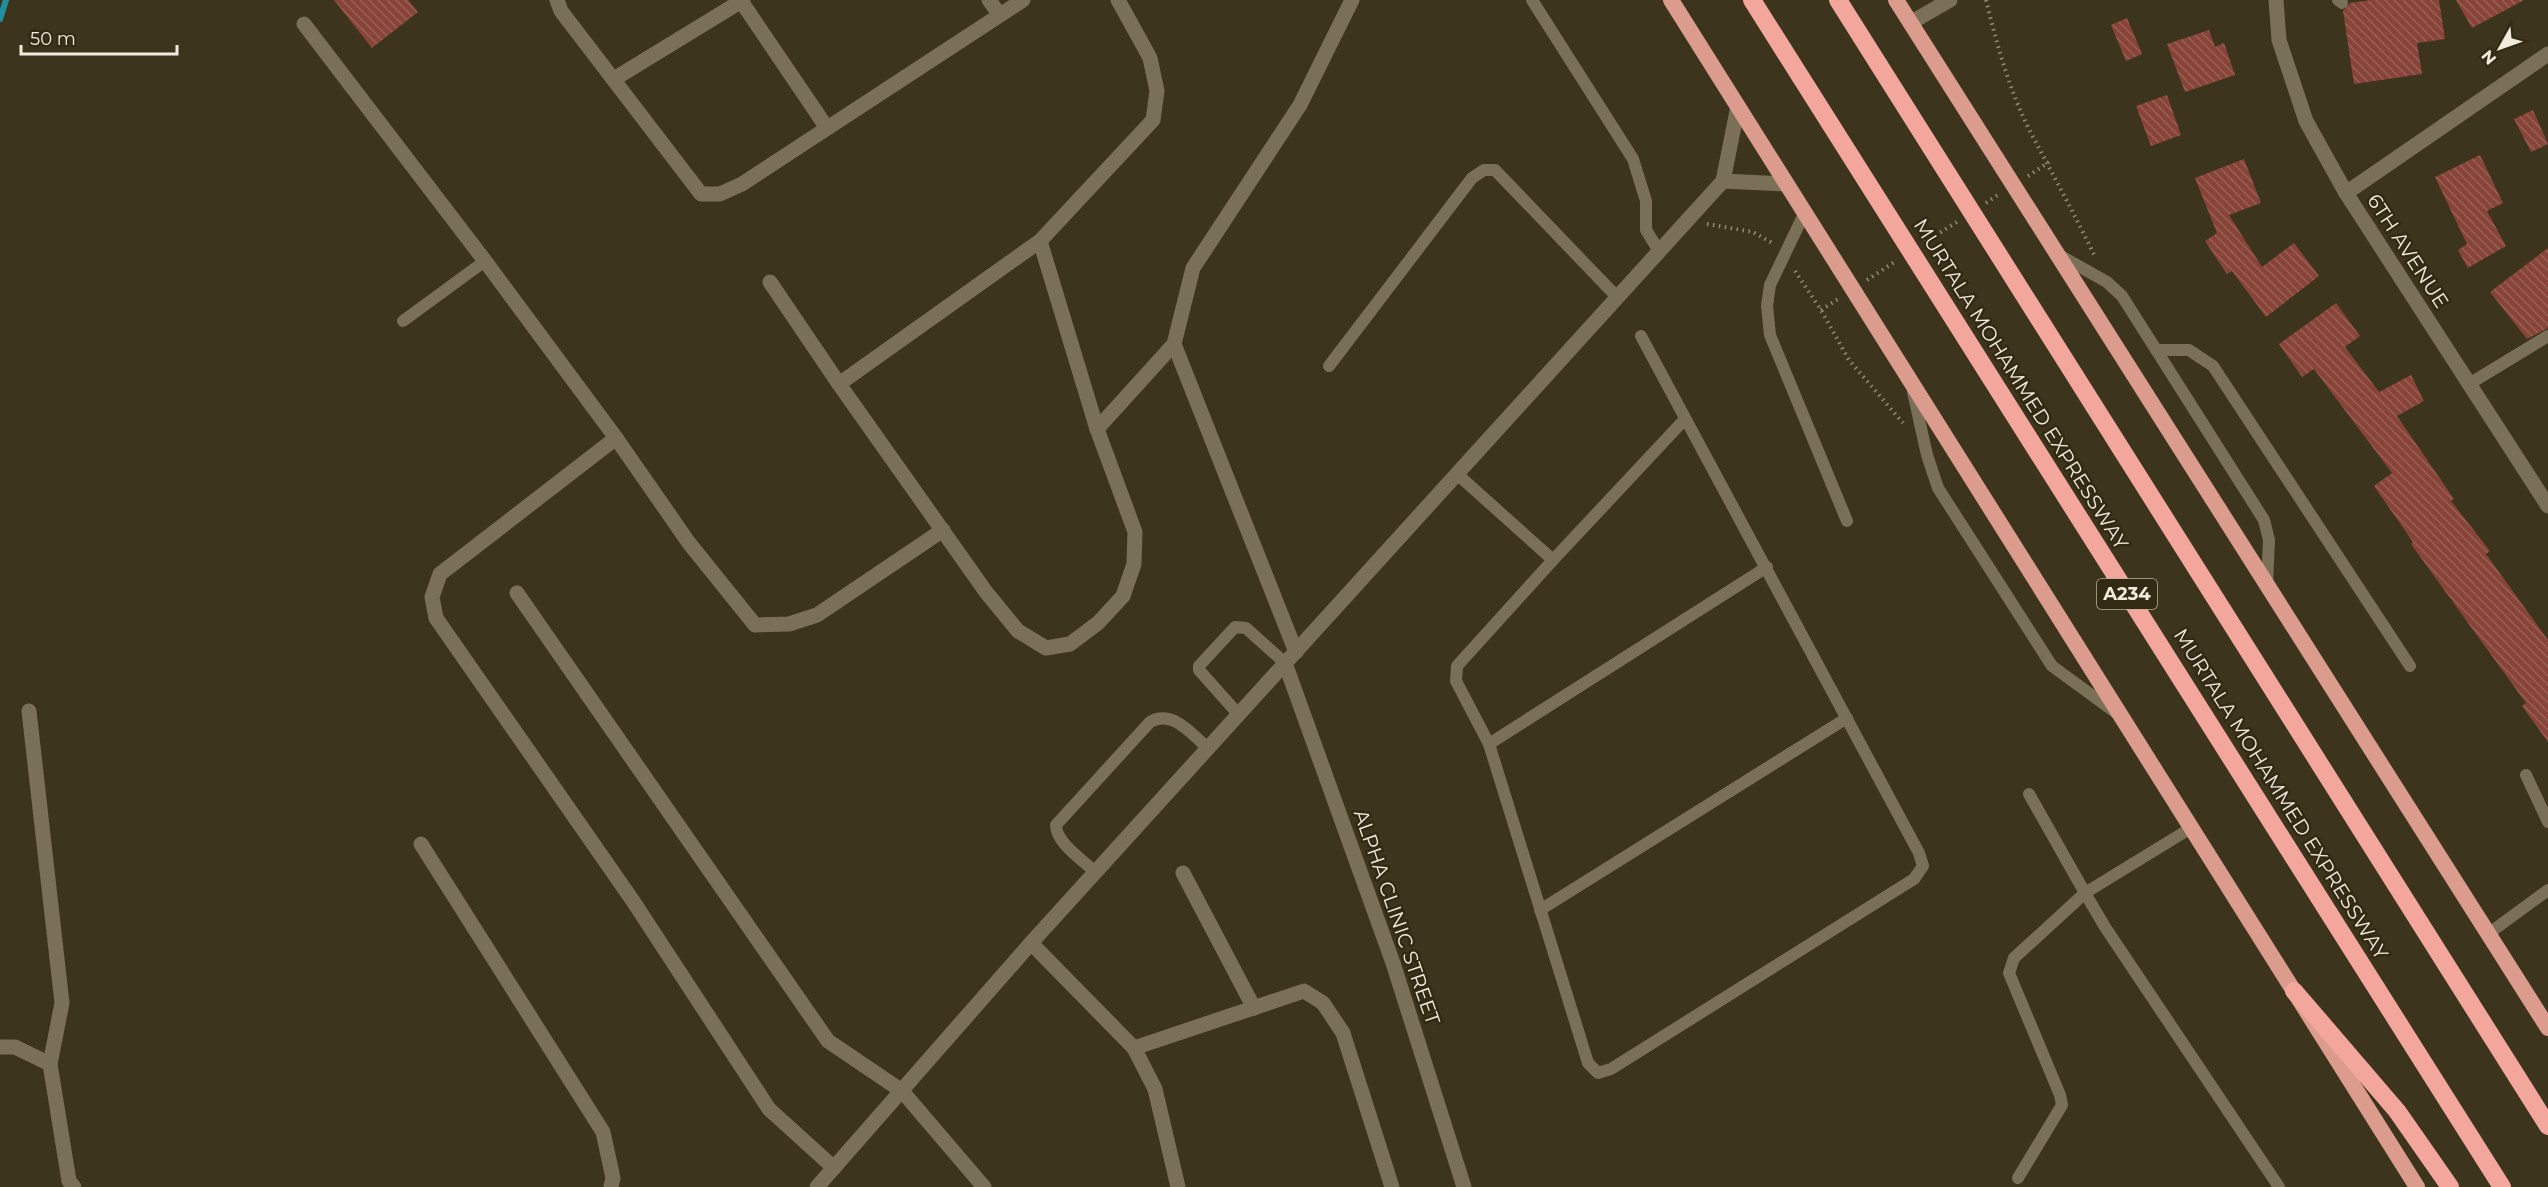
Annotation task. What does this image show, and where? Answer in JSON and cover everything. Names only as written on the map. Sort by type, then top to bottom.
[{"type":"highway","points":[[1671,0],[2417,1187]]},
{"type":"highway","name":"MURTALA MOHAMMED EXPRESSWAY","points":[[1752,0],[2502,1187]]},
{"type":"highway","points":[[1838,0],[2548,1126]]},
{"type":"highway","points":[[1896,0],[2548,1028]]},
{"type":"highway","points":[[2294,991],[2397,1111],[2450,1187]]},
{"type":"street","points":[[557,0],[561,11],[702,194],[720,194],[742,184],[1023,0]]},
{"type":"street","points":[[989,0],[999,14]]},
{"type":"street","points":[[839,384],[1040,241],[1153,120],[1156,91],[1150,58],[1118,0]]},
{"type":"street","points":[[1097,429],[1174,344],[1193,268],[1300,105],[1352,0]]},
{"type":"street","points":[[1910,23],[1950,0]]},
{"type":"street","name":"6TH AVENUE","points":[[2276,0],[2279,40],[2306,121],[2346,193],[2469,384],[2544,490],[2548,506]]},
{"type":"street","points":[[614,79],[742,1],[827,128]]},
{"type":"street","points":[[304,24],[485,261],[616,438],[688,543],[754,626],[789,624],[818,615],[943,530]]},
{"type":"street","points":[[2346,193],[2548,54]]},
{"type":"street","points":[[818,1187],[1031,943],[1723,181],[1738,106]]},
{"type":"street","points":[[1723,181],[1787,184]]},
{"type":"street","points":[[770,282],[839,384],[1018,631],[1046,648],[1070,644],[1098,623],[1123,596],[1134,564],[1136,532],[1097,429],[1040,241]]},
{"type":"street","name":"ALPHA CLINIC STREET","points":[[1174,344],[1290,657],[1393,963],[1464,1187]]},
{"type":"street","points":[[616,438],[440,574],[432,597],[436,618],[633,901],[769,1109],[834,1168]]},
{"type":"street","points":[[517,593],[828,1041],[902,1091],[984,1187]]},
{"type":"street","points":[[29,711],[62,1003],[50,1064],[69,1180],[74,1187]]},
{"type":"street","points":[[421,844],[603,1132],[613,1178],[611,1187]]},
{"type":"street","points":[[1184,873],[1254,1008]]},
{"type":"street","points":[[1031,943],[1134,1048],[1155,1089],[1178,1187]]},
{"type":"street","points":[[1134,1048],[1304,991],[1323,1003],[1343,1033],[1392,1187]]},
{"type":"street","points":[[0,1047],[15,1047],[50,1064]]},
{"type":"lane","points":[[1532,0],[1633,159],[1646,201],[1646,230],[1659,251]]},
{"type":"lane","points":[[1329,366],[1472,178],[1484,170],[1495,170],[1617,297]]},
{"type":"lane","points":[[1805,212],[1770,285],[1767,306],[1770,335],[1847,521]]},
{"type":"lane","points":[[2056,254],[2107,282],[2122,296],[2264,520],[2269,540],[2267,585]]},
{"type":"lane","points":[[403,321],[485,261]]},
{"type":"lane","points":[[1641,336],[1767,567],[1919,853],[1923,866],[1914,879],[1611,1070],[1598,1074],[1588,1063],[1489,744],[1456,681],[1457,666],[1685,419]]},
{"type":"lane","points":[[2469,384],[2548,336]]},
{"type":"lane","points":[[2156,350],[2189,350],[2214,366],[2410,666]]},
{"type":"lane","points":[[1911,381],[1927,455],[1938,488],[2052,666],[2122,718]]},
{"type":"lane","points":[[1457,474],[1553,560]]},
{"type":"lane","points":[[1489,744],[1767,567]]},
{"type":"lane","points":[[1239,715],[1199,670],[1199,666],[1235,627],[1240,626],[1290,657]]},
{"type":"lane","points":[[1095,872],[1062,840],[1056,831],[1056,825],[1150,722],[1160,717],[1170,717],[1208,748]]},
{"type":"lane","points":[[1540,910],[1847,718]]},
{"type":"lane","points":[[2526,775],[2548,822]]},
{"type":"lane","points":[[2029,794],[2105,927],[2279,1187]]},
{"type":"lane","points":[[2018,1178],[2062,1105],[2060,1095],[2009,973],[2014,958],[2085,893],[2191,828]]},
{"type":"lane","points":[[2488,934],[2548,890]]},
{"type":"path","points":[[1986,0],[2008,78],[2031,133],[2049,162],[2107,282]]},
{"type":"path","points":[[2019,182],[2049,162]]},
{"type":"path","points":[[1979,207],[2009,188]]},
{"type":"path","points":[[1689,218],[1718,227],[1753,232],[1772,242],[1784,255],[1821,310],[1849,360],[1878,392],[1927,455]]},
{"type":"path","points":[[1920,246],[1960,220]]},
{"type":"path","points":[[1861,284],[1900,258]]},
{"type":"path","points":[[1821,310],[1841,297]]},
{"type":"building","points":[[334,0],[408,0],[418,12],[372,48]]},
{"type":"building","points":[[2371,0],[2439,0],[2445,39],[2417,43],[2422,74],[2354,84],[2343,11],[2350,3]]},
{"type":"building","points":[[2456,0],[2524,0],[2472,28]]},
{"type":"building","points":[[2127,18],[2142,54],[2126,61],[2111,25]]},
{"type":"building","points":[[2209,30],[2215,47],[2224,43],[2235,75],[2185,92],[2167,44]]},
{"type":"building","points":[[2167,95],[2181,135],[2151,146],[2136,106]]},
{"type":"building","points":[[2533,110],[2548,144],[2531,152],[2514,119]]},
{"type":"building","points":[[2480,155],[2503,203],[2487,211],[2506,246],[2468,268],[2458,250],[2467,244],[2435,177]]},
{"type":"building","points":[[2244,159],[2261,203],[2229,215],[2262,267],[2294,243],[2319,276],[2266,317],[2232,271],[2227,274],[2205,241],[2217,233],[2195,178]]},
{"type":"building","points":[[2548,248],[2548,328],[2527,339],[2490,292]]},
{"type":"building","points":[[2336,303],[2360,336],[2345,347],[2379,392],[2411,375],[2424,401],[2397,416],[2454,499],[2451,501],[2490,551],[2486,554],[2548,640],[2548,742],[2522,706],[2526,703],[2411,544],[2413,542],[2374,486],[2392,473],[2314,369],[2302,377],[2279,344]]},
{"type":"waterway","points":[[0,19],[6,0]]}]
